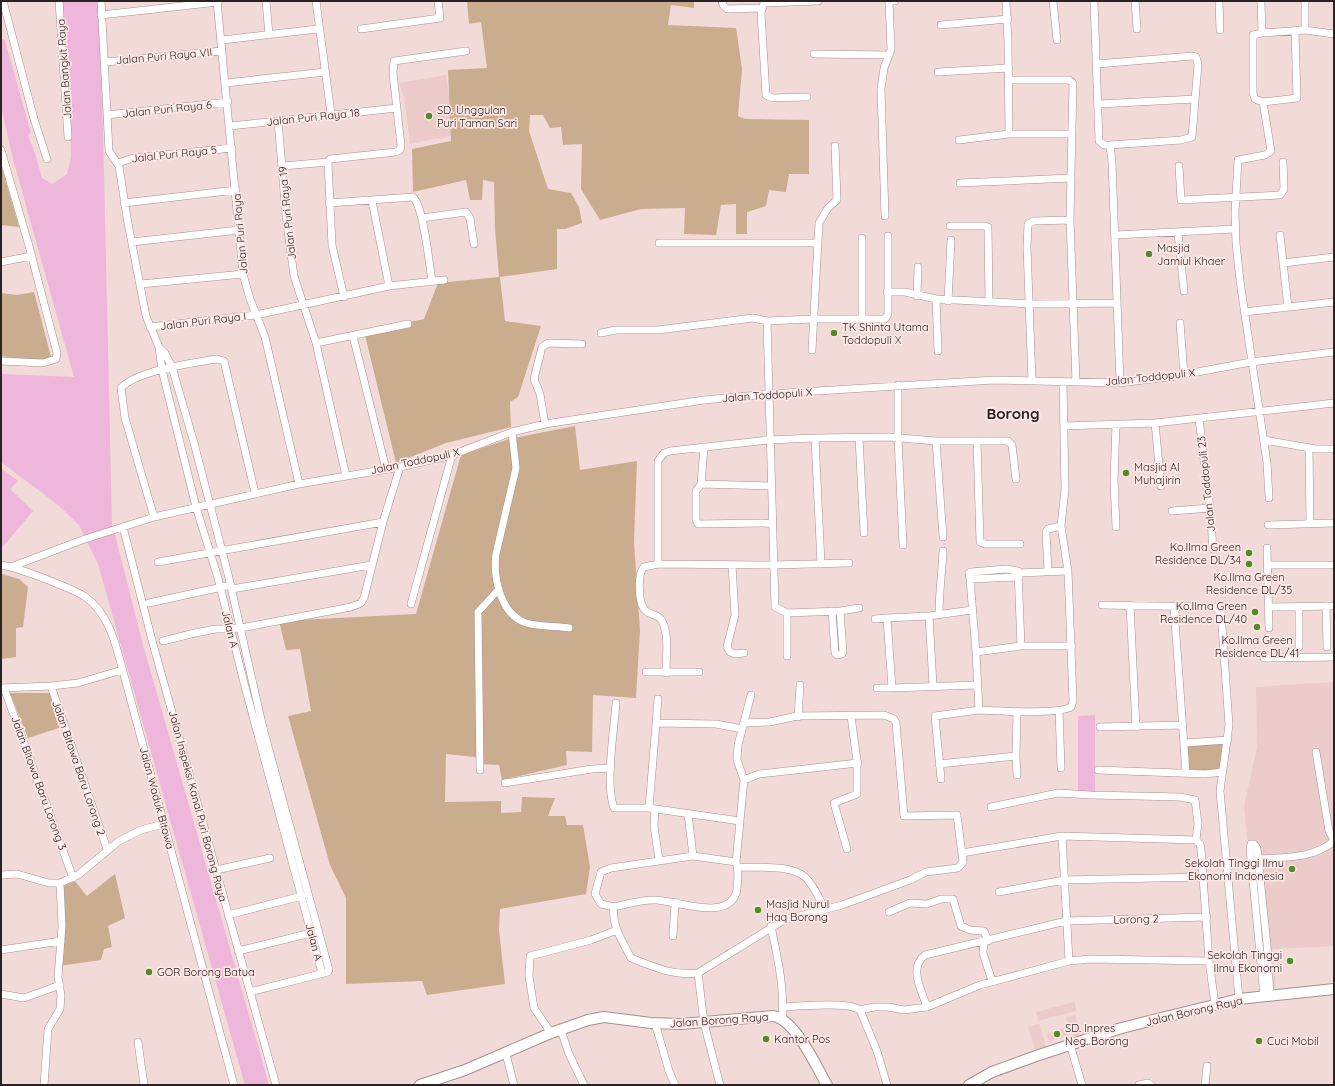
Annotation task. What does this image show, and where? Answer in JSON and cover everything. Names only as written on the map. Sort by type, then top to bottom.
[{"type":"main road","name":"Jalan Borong Raya","points":[[969,1085],[992,1072],[1070,1044],[1118,1029],[1239,999],[1334,989]]},
{"type":"main road","name":"Jalan Borong Raya","points":[[420,1085],[506,1054],[583,1021],[604,1017],[654,1023],[704,1022],[772,1016],[782,1018],[793,1030],[827,1085]]},
{"type":"street","points":[[3,1],[34,119],[47,159]]},
{"type":"street","name":"Jalan Bangkit Raya","points":[[59,1],[68,137]]},
{"type":"street","points":[[101,1],[108,151],[118,163],[124,203],[141,284],[146,316],[159,346]]},
{"type":"street","points":[[266,1],[269,34]]},
{"type":"street","points":[[316,1],[318,29],[330,114]]},
{"type":"street","points":[[361,29],[440,18],[438,1]]},
{"type":"street","points":[[722,1],[723,5],[727,9],[763,4],[818,1]]},
{"type":"street","points":[[882,1],[895,1]]},
{"type":"street","points":[[885,216],[881,89],[882,76],[892,44],[889,1]]},
{"type":"street","points":[[1006,1],[1008,19],[1009,134]]},
{"type":"street","points":[[1053,1],[1057,40]]},
{"type":"street","points":[[1094,1],[1098,64],[1099,141],[1104,145],[1110,145],[1190,139],[1193,133],[1198,64],[1196,57],[1193,56],[1098,64]]},
{"type":"street","points":[[1135,1],[1137,29]]},
{"type":"street","points":[[1219,1],[1220,30]]},
{"type":"street","points":[[1261,1],[1262,33]]},
{"type":"street","points":[[1305,1],[1305,30]]},
{"type":"street","points":[[102,15],[218,2]]},
{"type":"street","name":"Jalan Puri Raya","points":[[218,2],[236,190],[242,274],[265,337],[299,484]]},
{"type":"street","points":[[763,4],[766,95],[772,98],[807,97]]},
{"type":"street","points":[[941,25],[1008,19]]},
{"type":"street","points":[[222,40],[318,29]]},
{"type":"street","points":[[1294,31],[1297,98],[1263,102],[1255,99],[1253,93],[1254,35],[1262,33],[1305,30],[1334,34]]},
{"type":"street","name":"Jalan Puri Raya VII","points":[[105,62],[222,51]]},
{"type":"street","points":[[282,166],[328,162],[330,159],[388,154],[400,150],[393,73],[394,61],[466,51]]},
{"type":"street","points":[[814,54],[889,54]]},
{"type":"street","points":[[938,72],[1009,68]]},
{"type":"street","points":[[226,83],[325,72]]},
{"type":"street","points":[[1008,80],[1072,81],[1070,220],[1076,382]]},
{"type":"street","points":[[1099,104],[1195,99]]},
{"type":"street","name":"Jalan Puri Raya 6","points":[[107,115],[228,102]]},
{"type":"street","points":[[1263,102],[1271,151],[1264,155],[1238,160],[1235,229],[1244,312],[1258,412],[1264,440],[1269,498]]},
{"type":"street","name":"Jalan Puri Raya 18","points":[[230,126],[396,108]]},
{"type":"street","name":"Jalan Puri Raya 19","points":[[278,121],[293,266],[303,305],[308,314],[316,343],[346,476]]},
{"type":"street","points":[[959,140],[1009,134],[1072,134]]},
{"type":"street","points":[[1110,145],[1115,235],[1120,383]]},
{"type":"street","points":[[812,350],[819,224],[828,208],[837,200],[835,146]]},
{"type":"street","name":"Jalal Puri Raya 5","points":[[118,163],[133,158],[232,148]]},
{"type":"street","points":[[1,150],[32,256],[57,353],[56,358],[43,363],[1,361]]},
{"type":"street","points":[[328,162],[332,244],[344,297]]},
{"type":"street","points":[[1179,166],[1181,200],[1236,196],[1277,196],[1283,194],[1284,162]]},
{"type":"street","points":[[960,183],[1071,178]]},
{"type":"street","points":[[124,203],[236,190]]},
{"type":"street","points":[[329,204],[411,196],[415,198],[422,218],[432,281]]},
{"type":"street","points":[[372,201],[388,286]]},
{"type":"street","points":[[422,218],[466,212],[470,218],[474,244]]},
{"type":"street","points":[[1032,381],[1028,224],[1034,221],[1070,220]]},
{"type":"street","points":[[950,226],[985,226],[988,228],[990,302]]},
{"type":"street","points":[[1115,235],[1235,229]]},
{"type":"street","points":[[132,242],[239,230]]},
{"type":"street","points":[[1178,233],[1184,291]]},
{"type":"street","points":[[1280,234],[1288,307]]},
{"type":"street","points":[[601,333],[616,330],[658,330],[753,318],[767,321],[813,318],[881,320],[887,318],[888,236]]},
{"type":"street","points":[[862,238],[862,320]]},
{"type":"street","points":[[948,301],[951,240]]},
{"type":"street","points":[[659,243],[817,244]]},
{"type":"street","points":[[1,262],[32,256]]},
{"type":"street","points":[[1284,263],[1334,257]]},
{"type":"street","points":[[917,296],[918,266]]},
{"type":"street","points":[[141,284],[242,274]]},
{"type":"street","name":"Jalan Puri Raya I","points":[[150,327],[256,314],[344,297],[388,286],[444,280]]},
{"type":"street","points":[[887,292],[905,292],[917,296],[948,301],[1030,304],[1117,303]]},
{"type":"street","points":[[936,299],[938,351]]},
{"type":"street","points":[[1244,312],[1334,302]]},
{"type":"street","points":[[767,321],[769,440],[775,607],[787,613],[840,611],[860,608]]},
{"type":"street","points":[[1180,323],[1184,375]]},
{"type":"street","points":[[316,343],[408,324]]},
{"type":"street","points":[[353,336],[386,469]]},
{"type":"street","points":[[546,424],[540,394],[534,379],[542,347],[548,343],[582,344]]},
{"type":"street","name":"Jalan A","points":[[159,346],[165,353],[172,367],[222,552],[241,628],[260,729]]},
{"type":"street","name":"Jalan A","points":[[159,346],[162,370],[196,507],[210,552],[300,874],[329,970],[328,972],[322,973],[302,896],[300,874]]},
{"type":"street","name":"Jalan Toddopuli X","points":[[11,567],[82,540],[154,517],[255,493],[400,467],[452,455],[512,432],[546,424],[704,400],[769,394],[994,380],[1120,383],[1184,375],[1251,362],[1334,352]]},
{"type":"street","points":[[154,517],[120,394],[121,388],[125,384],[172,367],[217,359],[224,361],[255,493]]},
{"type":"street","points":[[942,779],[939,764],[935,716],[979,710],[1017,712],[1059,710],[1071,707],[1073,701],[1068,571],[1061,526],[1065,488],[1063,382]]},
{"type":"street","points":[[898,385],[898,439],[903,545]]},
{"type":"street","points":[[1064,426],[1155,423],[1334,403]]},
{"type":"street","name":"Jalan Toddopuli 23","points":[[1199,419],[1210,508],[1213,549]]},
{"type":"street","points":[[1155,423],[1161,486]]},
{"type":"street","points":[[1116,425],[1114,480],[1116,526]]},
{"type":"street","points":[[512,432],[516,468],[496,554],[495,563],[498,589],[505,604],[520,620],[531,624],[569,628]]},
{"type":"street","points":[[658,564],[658,461],[664,453],[670,451],[769,440],[815,438],[889,437],[936,442],[1010,441],[1012,445],[1016,479]]},
{"type":"street","points":[[815,438],[822,564]]},
{"type":"street","points":[[859,438],[864,533]]},
{"type":"street","points":[[1264,440],[1309,448],[1334,449]]},
{"type":"street","points":[[977,441],[980,542],[985,544],[1020,544]]},
{"type":"street","points":[[936,442],[943,537]]},
{"type":"street","points":[[704,448],[701,484],[696,491],[696,520],[698,524],[772,523]]},
{"type":"street","points":[[1309,448],[1310,522]]},
{"type":"street","points":[[411,604],[452,455]]},
{"type":"street","points":[[163,641],[195,632],[241,628],[357,606],[364,598],[371,565],[400,467]]},
{"type":"street","points":[[701,484],[771,486]]},
{"type":"street","points":[[194,494],[200,494],[205,490]]},
{"type":"street","points":[[1172,511],[1210,508]]},
{"type":"street","points":[[158,562],[210,552],[222,552],[383,522]]},
{"type":"street","points":[[1268,525],[1310,522],[1334,523]]},
{"type":"street","points":[[1048,572],[1046,532],[1052,527],[1061,526]]},
{"type":"street","name":"Jalan Inspeksi Kanal Puri Borong Raya","points":[[122,527],[140,598],[276,1085]]},
{"type":"street","points":[[1267,548],[1269,628]]},
{"type":"street","points":[[939,614],[939,590],[942,579],[943,551]]},
{"type":"street","points":[[666,672],[664,624],[660,617],[650,613],[642,605],[639,575],[644,567],[658,564],[849,564]]},
{"type":"street","name":"Jalan Waduk Bitowa","points":[[1,565],[11,567],[63,586],[84,596],[91,601],[107,623],[122,670],[234,1085]]},
{"type":"street","points":[[149,603],[220,588],[371,565]]},
{"type":"street","points":[[732,565],[735,615],[728,646],[730,652],[735,654],[744,653]]},
{"type":"street","points":[[1268,565],[1334,565]]},
{"type":"street","points":[[979,710],[970,573],[974,571],[1017,569],[1019,575],[1021,646]]},
{"type":"street","points":[[1019,575],[1068,571]]},
{"type":"street","points":[[480,770],[478,612],[498,589]]},
{"type":"street","points":[[1102,605],[1216,608],[1220,613],[1229,719],[1228,740],[1220,791],[1239,999]]},
{"type":"street","points":[[1130,605],[1136,727]]},
{"type":"street","points":[[1269,608],[1330,606],[1327,647]]},
{"type":"street","points":[[1174,607],[1186,773]]},
{"type":"street","points":[[1299,607],[1299,647]]},
{"type":"street","points":[[875,619],[929,616],[972,610]]},
{"type":"street","points":[[832,611],[835,653],[837,655],[844,652],[840,611]]},
{"type":"street","points":[[787,613],[787,656]]},
{"type":"street","points":[[929,616],[933,685]]},
{"type":"street","points":[[887,618],[892,688]]},
{"type":"street","points":[[976,652],[1021,646],[1072,646]]},
{"type":"street","points":[[1264,658],[1334,657]]},
{"type":"street","points":[[3,688],[78,683],[122,670]]},
{"type":"street","points":[[646,672],[699,672]]},
{"type":"street","points":[[798,716],[800,685]]},
{"type":"street","points":[[877,688],[933,685],[977,685]]},
{"type":"street","name":"Jalan Bitowa Baru Lorong 2","points":[[51,686],[107,849]]},
{"type":"street","name":"Jalan Bitowa Baru Lorong 3","points":[[3,688],[73,878]]},
{"type":"street","points":[[751,695],[743,726],[737,760],[744,780],[737,864],[737,892],[728,904],[722,908],[688,905],[675,902],[642,900],[614,907],[602,904],[595,894],[601,872],[611,868],[693,856],[737,864],[785,869],[798,873],[810,884],[825,909]]},
{"type":"street","points":[[658,699],[652,809],[659,860]]},
{"type":"street","points":[[616,703],[611,768],[611,793],[614,808],[652,809],[740,821]]},
{"type":"street","points":[[1059,710],[1062,768]]},
{"type":"street","points":[[1017,712],[1017,775]]},
{"type":"street","points":[[614,907],[613,913],[617,930],[631,958],[665,971],[689,974],[698,973],[771,926],[784,920],[854,901],[910,880],[926,872],[958,868],[963,862],[957,815],[904,816],[896,723],[894,719],[884,716],[798,716],[743,726],[657,723]]},
{"type":"street","points":[[847,849],[834,803],[857,794],[858,763],[851,716]]},
{"type":"street","points":[[1100,727],[1183,725]]},
{"type":"street","points":[[1185,743],[1228,740]]},
{"type":"street","points":[[1258,859],[1311,854],[1322,850],[1334,840],[1328,831],[1316,752]]},
{"type":"street","points":[[939,764],[1016,756]]},
{"type":"street","points":[[744,780],[759,774],[858,763]]},
{"type":"street","points":[[505,784],[592,769],[611,768]]},
{"type":"street","points":[[1098,770],[1186,773],[1222,772]]},
{"type":"street","points":[[991,807],[1058,793],[1194,799],[1196,802],[1198,823],[1196,840]]},
{"type":"street","points":[[688,814],[693,856]]},
{"type":"street","points":[[1,875],[17,874],[49,883],[60,883],[73,878],[92,864],[107,849],[132,834],[163,824]]},
{"type":"street","points":[[962,854],[1062,836],[1196,840],[1200,844],[1204,877],[1209,961],[1215,1004]]},
{"type":"street","points":[[1062,836],[1069,961]]},
{"type":"street","points":[[1252,844],[1254,844],[1257,848],[1267,946],[1267,996],[1250,849],[1252,844]]},
{"type":"street","points":[[216,870],[270,858]]},
{"type":"street","points":[[999,892],[1064,880],[1204,877]]},
{"type":"street","points":[[44,1085],[48,1028],[60,1009],[62,995],[58,969],[62,913],[60,883]]},
{"type":"street","points":[[228,915],[302,896]]},
{"type":"street","points":[[889,912],[910,903],[927,904],[941,899],[953,899],[961,926],[970,930],[984,931],[986,942],[983,952],[992,981]]},
{"type":"street","points":[[672,936],[675,902]]},
{"type":"street","name":"Lorong 2","points":[[927,1007],[916,970],[920,959],[925,955],[971,943],[986,942],[1066,921],[1207,917]]},
{"type":"street","points":[[771,926],[780,975],[783,1007],[782,1018]]},
{"type":"street","points":[[584,1085],[569,1054],[556,1032],[534,1008],[529,976],[530,956],[591,940],[617,930]]},
{"type":"street","points":[[238,951],[311,934]]},
{"type":"street","points":[[1,950],[61,941]]},
{"type":"street","points":[[860,1010],[874,1007],[888,1007],[904,1010],[927,1007],[992,981],[1069,961],[1090,959],[1209,961]]},
{"type":"street","points":[[250,992],[322,973]]},
{"type":"street","points":[[698,973],[704,1022],[720,1085]]},
{"type":"street","points":[[1,994],[24,998],[60,985]]},
{"type":"street","points":[[783,1007],[822,1005],[854,1006],[860,1010],[877,1051],[887,1085]]},
{"type":"street","points":[[654,1023],[675,1085]]},
{"type":"street","points":[[138,1042],[144,1085]]},
{"type":"street","points":[[1070,1044],[1082,1085]]},
{"type":"street","points":[[506,1054],[514,1085]]},
{"type":"street","points":[[1205,1085],[1207,1066]]},
{"type":"street","points":[[1139,1085],[1148,1083],[1151,1085]]},
{"type":"shaded area","points":[[62,1],[100,1],[112,523],[143,645],[269,1085],[245,1085],[98,564],[79,525],[57,504],[1,462],[1,374],[74,377],[13,159],[1,106],[1,44],[8,84],[36,156],[42,178],[52,184],[67,174],[71,157],[70,90]]},
{"type":"shaded area","points":[[467,1],[694,1],[694,8],[671,5],[668,25],[736,28],[742,69],[738,116],[745,119],[809,120],[809,174],[789,174],[786,192],[769,190],[766,206],[747,212],[747,234],[736,234],[736,204],[721,205],[716,235],[684,234],[685,208],[641,209],[600,220],[581,189],[582,144],[563,145],[561,127],[550,128],[543,115],[530,115],[529,131],[548,189],[571,193],[579,207],[582,223],[565,229],[557,229],[557,269],[500,277],[505,321],[541,326],[518,397],[510,402],[511,427],[446,443],[396,463],[364,331],[424,319],[438,283],[499,277],[495,229],[494,182],[483,180],[482,200],[470,200],[466,180],[413,192],[412,149],[451,141],[448,70],[487,68],[481,22],[469,24]]},
{"type":"shaded area","name":"SD. Unggulan Puri Taman Sari","points":[[446,75],[454,135],[410,144],[404,97],[399,83]]},
{"type":"shaded area","points":[[1,165],[19,227],[1,225]]},
{"type":"shaded area","points":[[34,292],[51,357],[41,362],[1,356],[1,293],[17,295]]},
{"type":"shaded area","points":[[575,426],[580,470],[637,461],[634,542],[640,630],[636,698],[593,695],[592,752],[566,751],[567,765],[502,780],[499,765],[480,764],[475,757],[446,754],[445,802],[501,801],[501,813],[521,812],[522,797],[555,798],[548,816],[565,816],[567,825],[583,825],[590,867],[586,894],[500,909],[499,930],[505,984],[427,995],[422,981],[346,984],[346,898],[330,865],[288,716],[311,711],[300,649],[286,650],[279,621],[416,614],[461,455],[509,439]]},
{"type":"shaded area","points":[[1,468],[18,481],[10,489],[33,511],[1,549]]},
{"type":"shaded area","points":[[2,574],[19,579],[28,587],[23,627],[16,628],[16,657],[2,659],[1,671]]},
{"type":"shaded area","name":"Sekolah Tinggi Ilmu Ekonomi Indonesia","points":[[1334,682],[1334,946],[1272,949],[1276,987],[1262,990],[1244,806],[1257,748],[1256,687]]},
{"type":"shaded area","points":[[10,693],[51,693],[62,727],[28,738]]},
{"type":"shaded area","points":[[1095,715],[1095,793],[1078,791],[1078,716]]},
{"type":"shaded area","points":[[1228,740],[1222,772],[1186,773],[1185,743]]},
{"type":"shaded area","points":[[115,874],[125,918],[108,926],[112,947],[104,949],[101,960],[59,966],[64,886],[75,881],[87,896]]},
{"type":"shaded area","points":[[1074,1002],[1077,1011],[1038,1021],[1036,1012]]},
{"type":"shaded area","points":[[1075,1015],[1082,1035],[1073,1038],[1066,1018]]},
{"type":"shaded area","points":[[1039,1024],[1046,1047],[1035,1049],[1028,1027]]},
{"type":"shaded area","name":"SD. Inpres Neg. Borong","points":[[1066,1027],[1068,1035],[1049,1042],[1047,1034]]},
{"type":"waterway","points":[[1,43],[26,132]]},
{"type":"place","name":"SD. Unggulan Puri Taman Sari","points":[[429,116]]},
{"type":"place","name":"Masjid Jamiul Khaer","points":[[1149,254]]},
{"type":"place","name":"TK Shinta Utama Toddopuli X","points":[[834,333]]},
{"type":"place","name":"Masjid Al Muhajirin","points":[[1126,473]]},
{"type":"place","name":"Ko.Ilma Green Residence DL/34","points":[[1249,553]]},
{"type":"place","name":"Ko.Ilma Green Residence DL/35","points":[[1249,564]]},
{"type":"place","name":"Ko.Ilma Green Residence DL/40","points":[[1255,612]]},
{"type":"place","name":"Ko.Ilma Green Residence DL/41","points":[[1257,627]]},
{"type":"place","name":"Sekolah Tinggi Ilmu Ekonomi Indonesia","points":[[1292,869]]},
{"type":"place","name":"Masjid Nurul Haq Borong","points":[[758,910]]},
{"type":"place","name":"Sekolah Tinggi Ilmu Ekonomi","points":[[1290,961]]},
{"type":"place","name":"GOR Borong Batua","points":[[149,972]]},
{"type":"place","name":"SD. Inpres Neg. Borong","points":[[1057,1034]]},
{"type":"place","name":"Kantor Pos","points":[[766,1039]]},
{"type":"place","name":"Cuci Mobil","points":[[1259,1041]]},
{"type":"district","name":"Borong","points":[[1013,414]]}]
